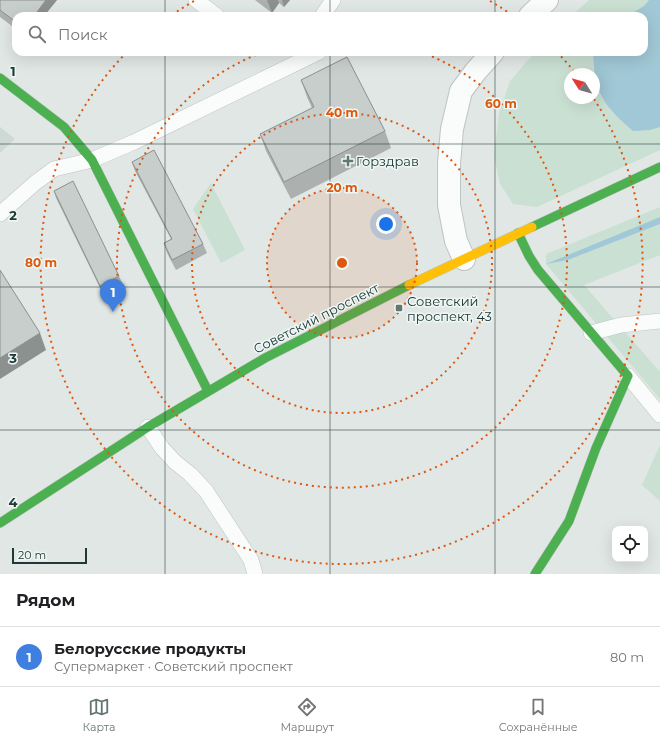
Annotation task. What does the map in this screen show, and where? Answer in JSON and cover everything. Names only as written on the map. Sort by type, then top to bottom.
[{"type":"street","points":[[534,12],[547,0]]},
{"type":"street","points":[[464,259],[456,241],[449,205],[449,163],[452,129],[462,91],[476,71],[489,56]]},
{"type":"street","points":[[0,78],[64,127],[92,160],[208,391]]},
{"type":"street","name":"Советский проспект","points":[[0,523],[148,427],[265,358],[396,291],[660,167]]},
{"type":"street","points":[[518,233],[529,256],[538,270],[628,376],[596,448],[569,521],[535,574]]},
{"type":"lane","points":[[196,0],[212,12]]},
{"type":"lane","points":[[325,12],[333,0]]},
{"type":"lane","points":[[0,214],[35,183],[54,169],[92,160],[172,125],[311,56]]},
{"type":"lane","points":[[591,333],[621,325],[660,321]]},
{"type":"lane","points":[[628,376],[660,415]]},
{"type":"lane","points":[[148,427],[162,448],[206,491],[251,560],[255,574]]},
{"type":"shaded area","points":[[0,127],[15,139],[0,153]]},
{"type":"green space","points":[[589,0],[660,0],[660,150],[537,207],[513,204],[500,184],[494,156],[499,113],[510,81],[532,56],[648,56],[648,12],[576,12]]},
{"type":"green space","points":[[211,183],[245,250],[221,263],[193,209]]},
{"type":"green space","points":[[660,207],[660,217],[549,263],[568,260],[660,224],[660,255],[584,285],[660,372],[660,399],[546,264],[546,254]]},
{"type":"green space","points":[[660,445],[660,501],[642,485]]},
{"type":"water","points":[[649,0],[660,0],[660,127],[650,130],[633,131],[614,114],[600,92],[600,68],[594,68],[593,56],[648,56],[648,12],[634,12],[644,6]]},
{"type":"water","points":[[660,217],[660,224],[568,260],[546,264]]},
{"type":"building","points":[[0,0],[46,0],[37,12],[12,12],[12,19],[0,10]]},
{"type":"building","points":[[347,57],[385,131],[284,182],[260,134],[314,107],[301,80]]},
{"type":"building","points":[[154,150],[203,244],[172,260],[164,243],[172,239],[132,162]]},
{"type":"building","points":[[73,181],[119,276],[100,286],[54,191]]},
{"type":"building","points":[[0,270],[40,333],[0,358]]},
{"type":"traffic: fast","points":[[0,78],[64,127],[92,160],[208,391]]},
{"type":"traffic: fast","points":[[532,227],[660,167]]},
{"type":"traffic: fast","points":[[518,233],[529,256],[538,270],[628,376],[596,448],[569,521],[535,574]]},
{"type":"traffic: fast","points":[[0,523],[148,427],[265,358],[409,285]]},
{"type":"traffic: slow","points":[[409,285],[532,227]]},
{"type":"place","name":"Горздрав","points":[[348,161]]},
{"type":"place","name":"Советский проспект, 43","points":[[399,308]]},
{"type":"place","name":"Белорусские продукты","points":[[113,312]]}]
